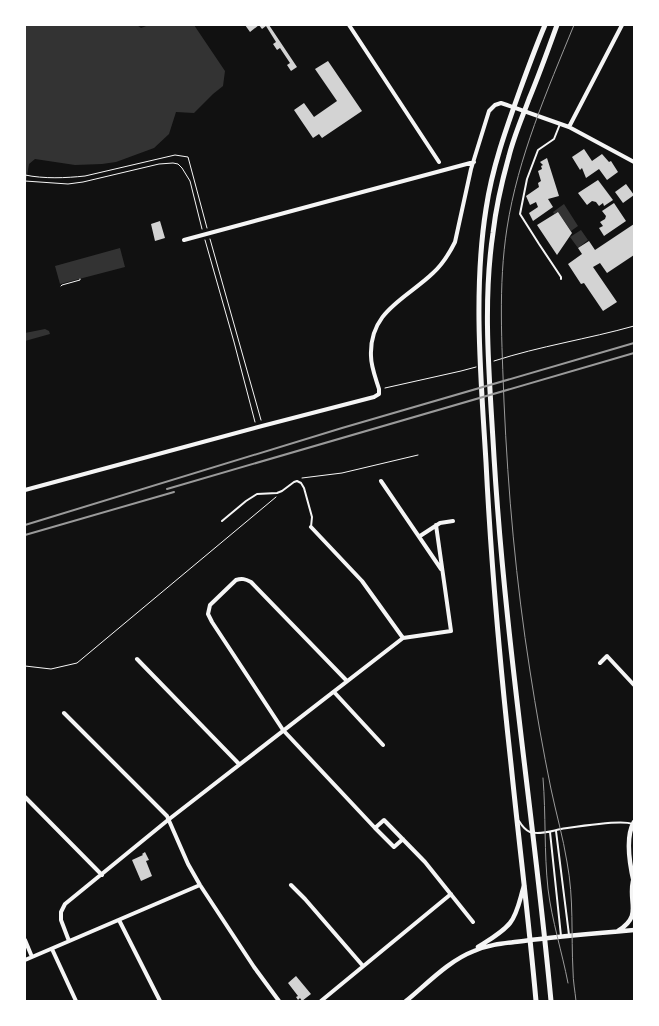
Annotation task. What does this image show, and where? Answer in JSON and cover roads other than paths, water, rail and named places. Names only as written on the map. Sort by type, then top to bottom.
[{"type":"main road","points":[[536,1001],[531,940],[509,752],[492,570],[479,287],[482,233],[492,180],[504,136],[545,25]]},
{"type":"main road","points":[[551,1001],[503,576],[492,426],[488,287],[492,235],[509,154],[557,25]]},
{"type":"street","points":[[349,25],[439,162]]},
{"type":"street","points":[[569,127],[622,25]]},
{"type":"street","points":[[25,490],[374,397],[379,394],[371,358],[372,338],[376,327],[390,308],[433,273],[449,255],[455,242],[474,162],[489,111],[495,104],[501,103],[569,127],[634,162]]},
{"type":"street","points":[[184,240],[474,162]]},
{"type":"street","points":[[381,481],[442,571]]},
{"type":"street","points":[[420,536],[440,523],[453,521]]},
{"type":"street","points":[[69,941],[61,920],[61,912],[65,904],[168,820],[403,638],[451,631],[436,525]]},
{"type":"street","points":[[311,526],[362,581],[403,638]]},
{"type":"street","points":[[347,681],[246,579],[240,579],[232,584],[210,605],[208,614],[210,618],[284,730],[394,847],[403,839]]},
{"type":"street","points":[[600,664],[607,656],[634,685]]},
{"type":"street","points":[[138,659],[239,764]]},
{"type":"street","points":[[334,692],[384,746]]},
{"type":"street","points":[[64,713],[167,816],[188,864],[200,885],[279,1001]]},
{"type":"street","points":[[25,797],[102,875]]},
{"type":"street","points":[[375,828],[384,820],[424,862],[473,922]]},
{"type":"street","points":[[617,932],[628,924],[633,916],[631,890],[634,882],[629,843],[633,823]]},
{"type":"street","points":[[406,1001],[448,966],[499,934],[511,922],[524,884]]},
{"type":"street","points":[[25,960],[200,885]]},
{"type":"street","points":[[291,885],[362,966]]},
{"type":"street","points":[[320,1001],[451,894]]},
{"type":"street","points":[[119,920],[160,1001]]},
{"type":"street","points":[[472,951],[498,944],[634,930]]},
{"type":"street","points":[[25,940],[32,957]]},
{"type":"street","points":[[52,948],[76,1001]]},
{"type":"lane","points":[[560,124],[554,139],[538,150],[526,179],[520,214],[561,279]]},
{"type":"lane","points":[[222,521],[257,494],[277,493],[297,481],[304,488],[312,517],[311,526]]},
{"type":"lane","points":[[517,816],[521,825],[527,831],[533,832],[550,832],[572,827],[619,822],[633,823]]},
{"type":"lane","points":[[556,831],[569,936]]},
{"type":"lane","points":[[550,832],[562,937]]},
{"type":"tram line","points":[[574,25],[534,125],[518,176],[504,250],[501,315],[510,503],[517,571],[537,715],[564,843],[569,876],[573,975],[576,1001]]},
{"type":"tram line","points":[[543,778],[548,889],[568,983]]},
{"type":"railway","points":[[25,525],[342,428],[634,343]]},
{"type":"railway","points":[[167,489],[634,353]]},
{"type":"railway","points":[[25,535],[174,492]]}]
